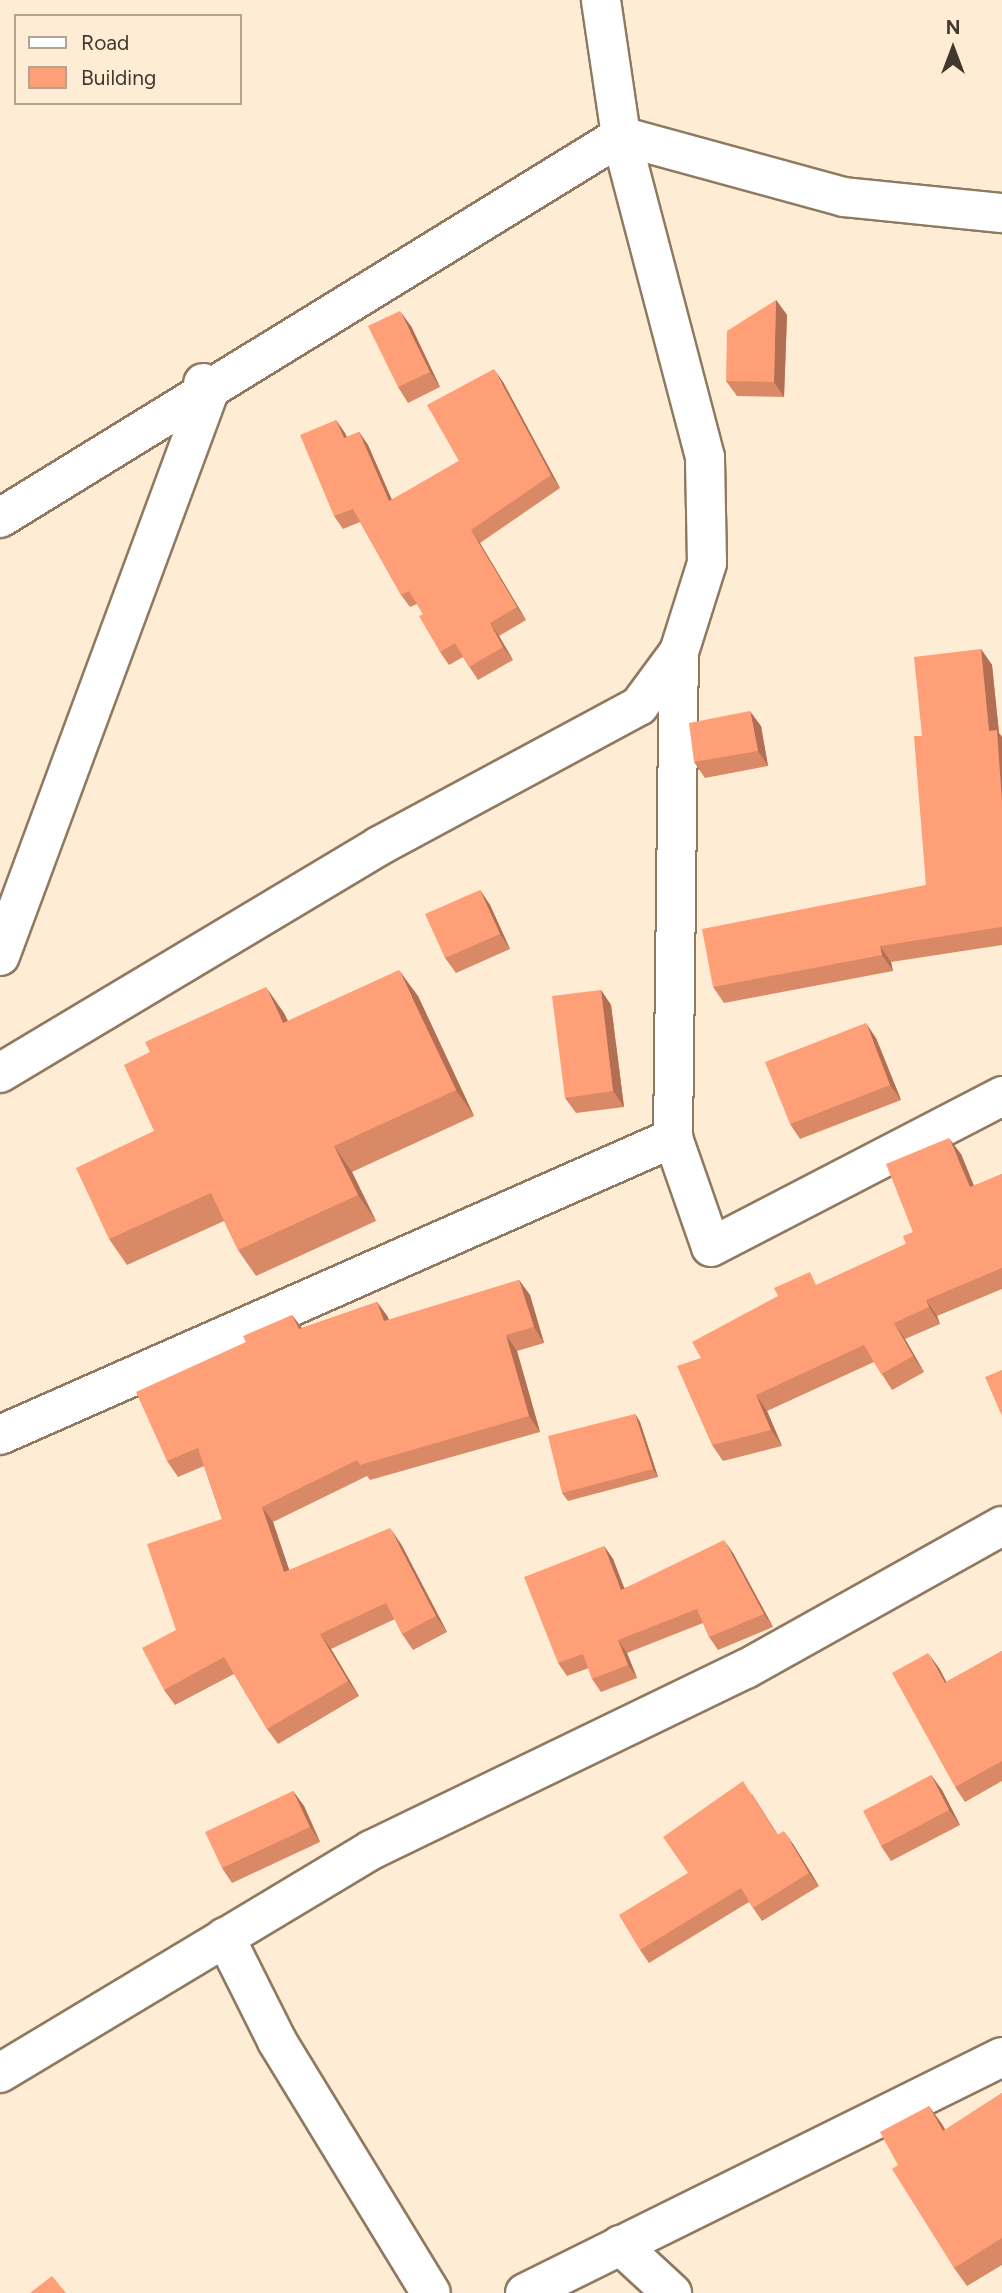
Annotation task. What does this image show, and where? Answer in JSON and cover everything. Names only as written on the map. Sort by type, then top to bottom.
[{"type":"street","points":[[601,0],[621,136],[705,457],[707,563],[679,652],[673,1138],[712,1247],[1002,1096]]},
{"type":"street","points":[[0,518],[206,385],[621,136],[844,197],[1002,213]]},
{"type":"street","points":[[0,956],[206,385]]},
{"type":"street","points":[[0,1073],[379,846],[639,706],[679,652]]},
{"type":"street","points":[[0,1435],[673,1138]]},
{"type":"street","points":[[0,2073],[371,1850],[746,1669],[1002,1526]]},
{"type":"street","points":[[225,1937],[277,2040],[431,2293]]},
{"type":"street","points":[[525,2293],[1002,2057]]},
{"type":"street","points":[[620,2245],[672,2293]]},
{"type":"building","points":[[776,300],[774,382],[726,381],[727,331]]},
{"type":"building","points":[[400,311],[430,372],[398,387],[368,326]]},
{"type":"building","points":[[494,369],[551,475],[471,530],[517,607],[490,623],[503,647],[469,667],[455,643],[440,652],[419,616],[423,614],[409,591],[401,595],[353,509],[334,516],[300,435],[336,420],[344,438],[359,432],[389,501],[459,461],[427,405]]},
{"type":"building","points":[[981,649],[989,731],[997,730],[1002,801],[1002,927],[880,946],[882,955],[713,987],[702,929],[926,885],[914,736],[922,736],[914,657]]},
{"type":"building","points":[[750,711],[758,751],[694,762],[689,723]]},
{"type":"building","points":[[480,890],[500,934],[445,958],[425,914]]},
{"type":"building","points":[[399,970],[456,1090],[334,1146],[358,1195],[238,1250],[211,1193],[109,1239],[76,1168],[154,1131],[124,1065],[150,1052],[145,1042],[266,987],[283,1023]]},
{"type":"building","points":[[601,990],[613,1091],[565,1098],[552,996]]},
{"type":"building","points":[[866,1023],[890,1085],[790,1124],[765,1062]]},
{"type":"building","points":[[949,1138],[970,1187],[1002,1174],[1002,1268],[926,1300],[929,1307],[894,1323],[913,1356],[881,1374],[864,1345],[756,1395],[771,1430],[712,1445],[677,1366],[701,1358],[692,1342],[778,1296],[774,1288],[810,1272],[816,1285],[906,1244],[903,1236],[913,1232],[886,1164]]},
{"type":"building","points":[[519,1280],[534,1327],[506,1335],[529,1416],[360,1465],[357,1460],[262,1507],[284,1572],[390,1528],[436,1616],[402,1634],[386,1603],[320,1634],[348,1681],[267,1729],[224,1657],[164,1690],[142,1648],[176,1630],[147,1544],[222,1519],[198,1448],[167,1461],[136,1392],[246,1342],[243,1336],[292,1315],[299,1329],[377,1302],[384,1321]]},
{"type":"building","points":[[1002,1370],[1002,1416],[985,1377]]},
{"type":"building","points":[[635,1414],[653,1469],[562,1493],[548,1436]]},
{"type":"building","points":[[724,1540],[764,1614],[709,1637],[697,1609],[618,1640],[628,1665],[592,1679],[583,1654],[558,1663],[524,1577],[604,1546],[621,1590]]},
{"type":"building","points":[[1002,1651],[1002,1761],[955,1787],[892,1673],[928,1653],[945,1683]]},
{"type":"building","points":[[931,1775],[949,1810],[881,1846],[863,1811]]},
{"type":"building","points":[[743,1781],[777,1835],[784,1831],[809,1873],[753,1908],[741,1888],[640,1950],[619,1915],[688,1873],[663,1837]]},
{"type":"building","points":[[293,1791],[310,1827],[222,1868],[205,1832]]},
{"type":"building","points":[[1002,2093],[1002,2238],[954,2268],[892,2169],[898,2165],[880,2132],[929,2106],[943,2131]]},
{"type":"building","points":[[52,2276],[66,2293],[30,2293]]}]
